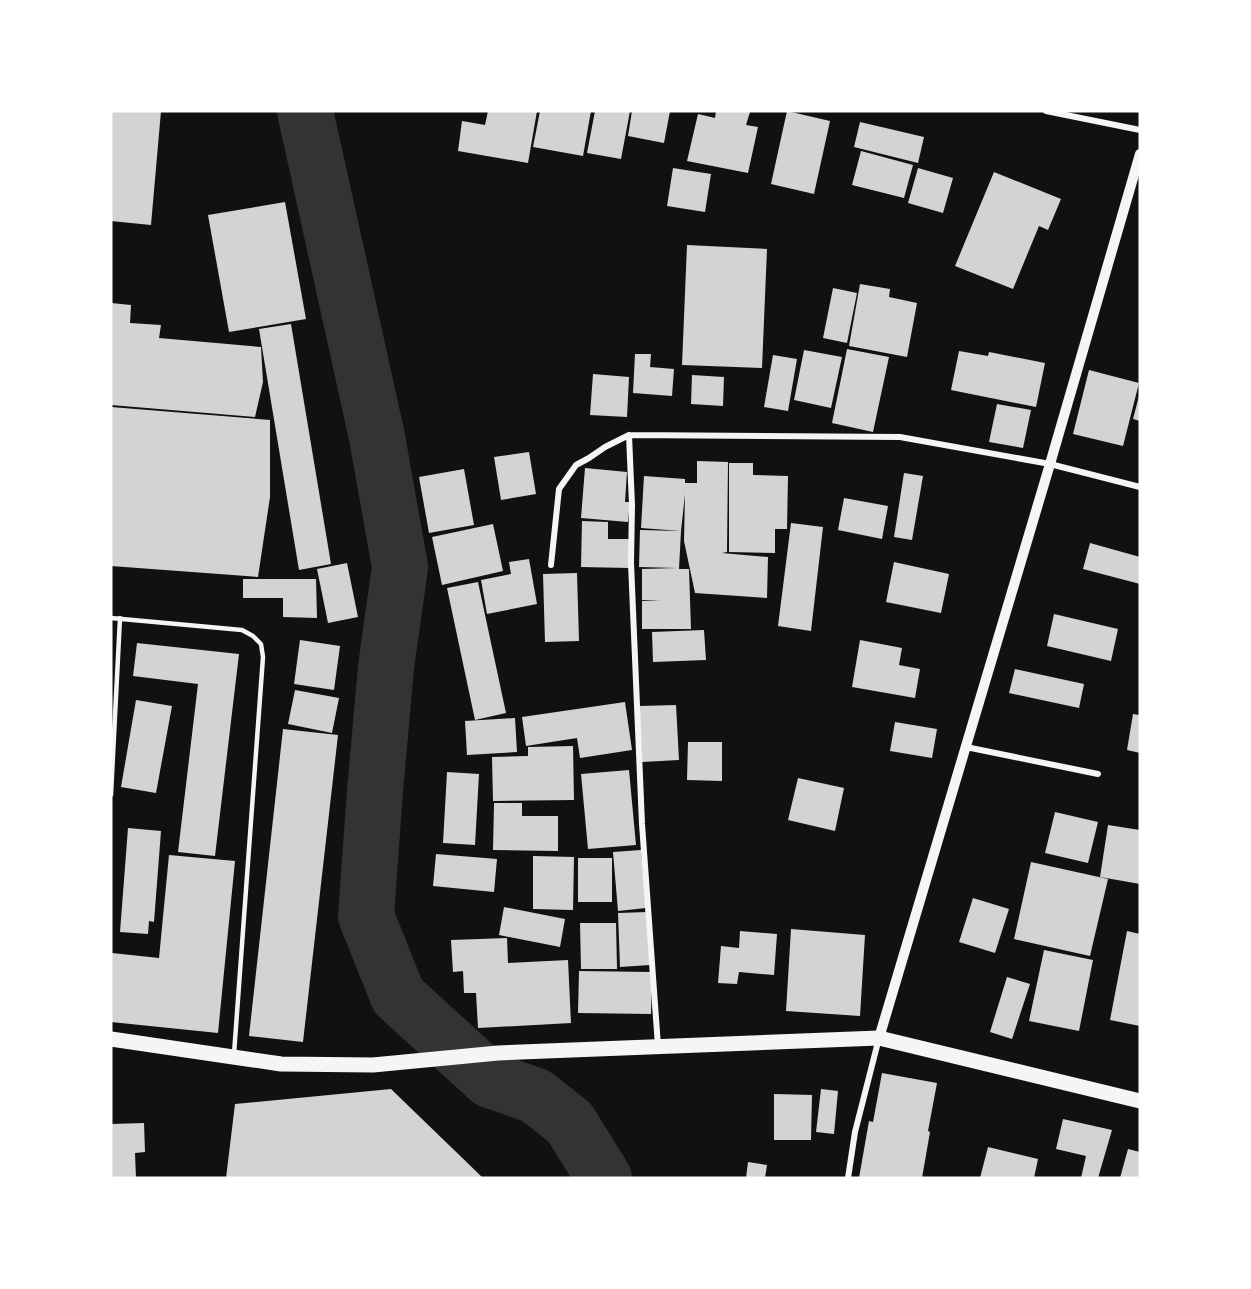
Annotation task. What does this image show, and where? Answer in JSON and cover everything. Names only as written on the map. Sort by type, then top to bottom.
[{"type":"main road","points":[[111,1039],[281,1064],[373,1065],[498,1053],[879,1038],[1140,1101]]},
{"type":"street","points":[[1046,111],[1140,130]]},
{"type":"street","points":[[848,1178],[855,1132],[879,1038],[1140,154]]},
{"type":"street","points":[[629,435],[632,506],[631,563],[642,824],[658,1047]]},
{"type":"street","points":[[551,565],[558,489],[576,465],[629,435],[900,437],[1050,464],[1140,487]]},
{"type":"street","points":[[966,747],[1098,774]]},
{"type":"lane","points":[[111,618],[242,630],[261,644],[263,657],[234,1057]]},
{"type":"lane","points":[[111,795],[120,618]]},
{"type":"building","points":[[111,111],[161,111],[151,225],[111,221]]},
{"type":"building","points":[[488,111],[537,111],[528,163],[458,151],[462,121],[485,125]]},
{"type":"building","points":[[540,111],[591,111],[583,156],[533,147]]},
{"type":"building","points":[[595,111],[630,111],[621,159],[587,153]]},
{"type":"building","points":[[632,111],[670,111],[664,143],[628,136]]},
{"type":"building","points":[[716,111],[750,112],[746,125],[758,127],[748,173],[687,161],[698,114],[715,118]]},
{"type":"building","points":[[787,111],[830,121],[814,194],[771,184]]},
{"type":"building","points":[[860,122],[924,137],[918,163],[854,147]]},
{"type":"building","points":[[861,151],[913,165],[904,198],[852,185]]},
{"type":"building","points":[[673,168],[711,174],[705,212],[667,206]]},
{"type":"building","points":[[918,168],[953,178],[943,213],[908,203]]},
{"type":"building","points":[[994,172],[1061,199],[1048,230],[1039,226],[1013,289],[955,266]]},
{"type":"building","points":[[285,202],[306,319],[229,332],[208,215]]},
{"type":"building","points":[[687,245],[767,249],[762,368],[682,365]]},
{"type":"building","points":[[860,284],[890,289],[889,297],[917,303],[907,357],[849,346]]},
{"type":"building","points":[[833,288],[857,293],[847,343],[823,338]]},
{"type":"building","points":[[111,303],[131,305],[130,323],[161,325],[159,338],[261,347],[263,382],[255,417],[111,405]]},
{"type":"building","points":[[291,324],[331,564],[299,570],[259,329]]},
{"type":"building","points":[[847,349],[889,357],[873,432],[832,423]]},
{"type":"building","points":[[804,350],[842,357],[831,408],[794,400]]},
{"type":"building","points":[[959,351],[988,356],[989,352],[1045,363],[1036,407],[951,390]]},
{"type":"building","points":[[635,354],[651,354],[650,367],[674,369],[672,396],[633,393]]},
{"type":"building","points":[[773,355],[797,359],[788,411],[764,407]]},
{"type":"building","points":[[1089,370],[1139,383],[1123,446],[1073,434]]},
{"type":"building","points":[[593,374],[629,377],[627,417],[590,415]]},
{"type":"building","points":[[692,375],[724,377],[723,406],[691,404]]},
{"type":"building","points":[[1140,396],[1140,421],[1133,419]]},
{"type":"building","points":[[997,404],[1031,410],[1023,448],[989,442]]},
{"type":"building","points":[[111,407],[270,420],[270,497],[258,577],[111,566]]},
{"type":"building","points":[[529,452],[536,494],[501,500],[494,457]]},
{"type":"building","points":[[697,461],[728,462],[727,552],[722,553],[768,557],[767,598],[695,593],[684,541],[685,494],[681,531],[641,528],[644,476],[685,479],[685,483],[697,483]]},
{"type":"building","points":[[729,463],[753,463],[753,475],[788,476],[787,529],[775,529],[775,553],[729,552]]},
{"type":"building","points":[[585,468],[627,472],[625,502],[630,502],[628,522],[581,518]]},
{"type":"building","points":[[464,469],[474,525],[429,533],[419,477]]},
{"type":"building","points":[[904,473],[923,476],[912,540],[894,537]]},
{"type":"building","points":[[844,498],[888,506],[882,539],[838,530]]},
{"type":"building","points":[[582,521],[608,522],[608,539],[630,539],[629,568],[581,567]]},
{"type":"building","points":[[791,523],[823,527],[811,631],[778,626]]},
{"type":"building","points":[[493,524],[503,571],[442,585],[432,537]]},
{"type":"building","points":[[640,530],[681,531],[679,569],[689,569],[691,629],[642,629],[642,601],[660,600],[642,600],[642,569],[677,568],[639,567]]},
{"type":"building","points":[[1090,543],[1140,557],[1140,584],[1083,569]]},
{"type":"building","points":[[529,559],[537,604],[487,614],[481,580],[511,574],[509,562]]},
{"type":"building","points":[[894,562],[949,574],[941,613],[886,602]]},
{"type":"building","points":[[347,563],[358,617],[328,623],[317,569]]},
{"type":"building","points":[[577,573],[579,641],[545,642],[543,574]]},
{"type":"building","points":[[243,579],[316,579],[317,618],[283,617],[283,598],[243,598]]},
{"type":"building","points":[[478,582],[506,713],[475,720],[447,588]]},
{"type":"building","points":[[1054,614],[1118,629],[1111,661],[1047,646]]},
{"type":"building","points":[[704,630],[706,660],[653,662],[652,632]]},
{"type":"building","points":[[300,640],[340,646],[334,690],[294,684]]},
{"type":"building","points":[[860,640],[902,648],[899,665],[920,669],[915,698],[852,687]]},
{"type":"building","points":[[137,643],[239,654],[215,856],[178,852],[198,684],[133,676]]},
{"type":"building","points":[[1015,669],[1084,684],[1079,708],[1009,693]]},
{"type":"building","points":[[295,690],[339,698],[332,733],[288,724]]},
{"type":"building","points":[[136,700],[172,706],[156,793],[121,787]]},
{"type":"building","points":[[625,702],[632,750],[580,758],[577,738],[526,746],[522,717]]},
{"type":"building","points":[[676,705],[679,760],[642,762],[639,706]]},
{"type":"building","points":[[1133,714],[1140,715],[1140,753],[1127,750]]},
{"type":"building","points":[[515,718],[517,752],[467,755],[465,721]]},
{"type":"building","points":[[895,722],[937,729],[932,758],[890,751]]},
{"type":"building","points":[[283,729],[338,735],[303,1042],[249,1036]]},
{"type":"building","points":[[688,742],[722,742],[722,781],[687,780]]},
{"type":"building","points":[[573,746],[574,800],[493,801],[492,757],[528,756],[528,747]]},
{"type":"building","points":[[629,770],[636,845],[588,849],[581,774]]},
{"type":"building","points":[[447,772],[479,774],[475,845],[443,843]]},
{"type":"building","points":[[798,778],[844,788],[835,831],[788,820]]},
{"type":"building","points":[[494,803],[522,803],[522,816],[558,816],[558,851],[493,850]]},
{"type":"building","points":[[1055,812],[1098,822],[1088,863],[1045,853]]},
{"type":"building","points":[[1108,825],[1140,830],[1140,884],[1100,877]]},
{"type":"building","points":[[128,828],[161,831],[154,922],[149,921],[148,934],[120,932]]},
{"type":"building","points":[[641,850],[646,908],[618,911],[613,852]]},
{"type":"building","points":[[436,854],[497,859],[494,892],[433,886]]},
{"type":"building","points":[[169,855],[235,861],[218,1033],[111,1022],[112,953],[159,958]]},
{"type":"building","points":[[533,856],[574,857],[573,910],[533,909]]},
{"type":"building","points":[[578,858],[612,858],[612,902],[578,902]]},
{"type":"building","points":[[1031,862],[1108,879],[1090,956],[1014,939]]},
{"type":"building","points":[[973,898],[1009,909],[995,953],[959,942]]},
{"type":"building","points":[[504,907],[565,919],[560,947],[499,935]]},
{"type":"building","points":[[647,912],[650,965],[620,967],[618,913]]},
{"type":"building","points":[[580,923],[616,923],[617,969],[581,969]]},
{"type":"building","points":[[791,929],[865,935],[860,1016],[786,1011]]},
{"type":"building","points":[[740,931],[777,934],[774,975],[739,972],[737,984],[718,983],[721,946],[739,948]]},
{"type":"building","points":[[1127,931],[1140,934],[1140,1026],[1110,1020]]},
{"type":"building","points":[[507,938],[508,963],[568,960],[571,1023],[478,1028],[476,993],[464,993],[463,971],[453,972],[451,940]]},
{"type":"building","points":[[1044,950],[1093,960],[1079,1031],[1029,1021]]},
{"type":"building","points":[[579,971],[652,972],[651,1014],[578,1013]]},
{"type":"building","points":[[1007,977],[1030,984],[1012,1039],[990,1032]]},
{"type":"building","points":[[882,1073],[937,1083],[922,1178],[859,1178],[869,1121],[873,1122]]},
{"type":"building","points":[[391,1089],[483,1178],[226,1178],[235,1104]]},
{"type":"building","points":[[821,1089],[838,1091],[834,1134],[816,1132]]},
{"type":"building","points":[[774,1094],[812,1095],[811,1140],[774,1140]]},
{"type":"building","points":[[1063,1119],[1112,1130],[1098,1178],[1081,1178],[1086,1156],[1056,1149]]},
{"type":"building","points":[[144,1123],[145,1152],[135,1153],[136,1178],[111,1178],[111,1124]]},
{"type":"building","points":[[988,1147],[1038,1159],[1034,1178],[980,1178]]},
{"type":"building","points":[[1128,1149],[1140,1152],[1140,1178],[1120,1178]]},
{"type":"building","points":[[748,1162],[767,1165],[765,1178],[746,1178]]},
{"type":"waterway","points":[[305,111],[377,437],[400,567],[386,667],[366,916],[398,996],[490,1080],[536,1096],[570,1123],[604,1178]]}]
